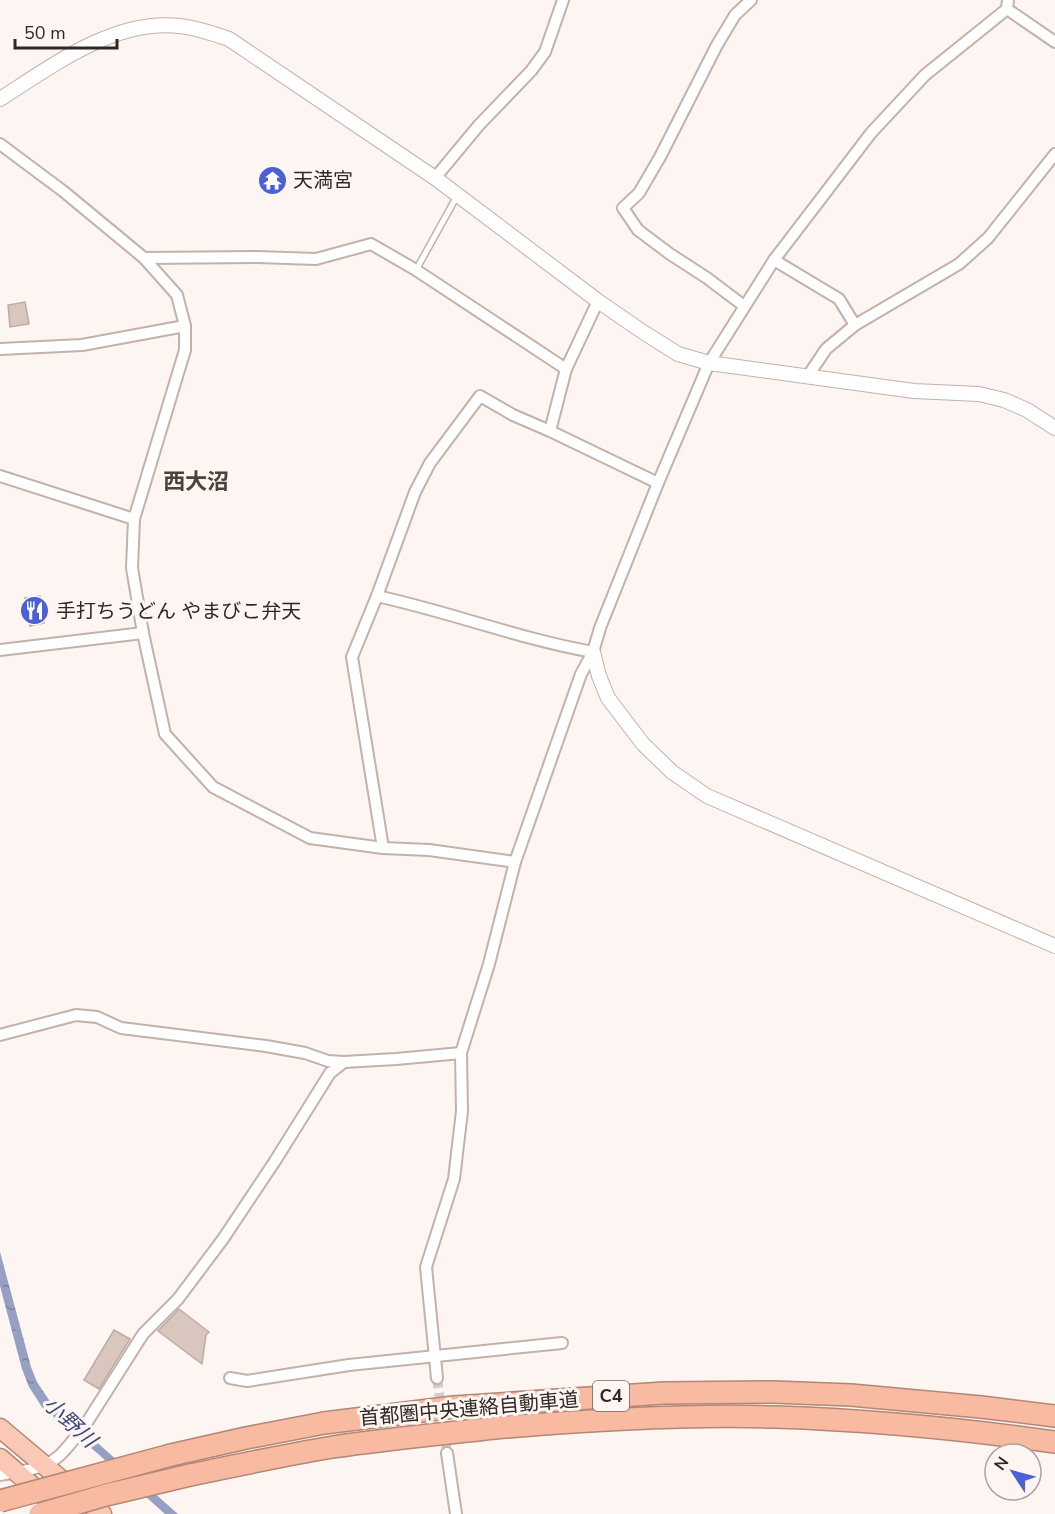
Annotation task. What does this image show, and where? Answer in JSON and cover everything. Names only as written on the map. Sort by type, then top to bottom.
[{"type":"highway","name":"首都圏中央連絡自動車道","points":[[0,1501],[171,1455],[246,1438],[324,1423],[442,1408],[664,1393],[773,1392],[851,1395],[1055,1416]]},
{"type":"highway","name":"首都圏中央連絡自動車道","points":[[40,1514],[190,1475],[334,1447],[553,1423],[666,1418],[773,1417],[850,1420],[973,1431],[1055,1442]]},
{"type":"highway","points":[[0,1428],[102,1514]]},
{"type":"highway","points":[[0,1458],[8,1474],[65,1514]]},
{"type":"street","points":[[435,178],[479,125],[531,71],[545,52],[563,0]]},
{"type":"street","points":[[744,306],[638,230],[623,208],[639,193],[660,158],[717,45],[735,15],[751,0]]},
{"type":"street","points":[[437,1377],[426,1267],[454,1179],[462,1111],[461,1053],[489,964],[515,862],[581,674],[593,652],[600,628],[658,483],[709,363],[774,260],[871,133],[925,75],[1007,4],[1055,42]]},
{"type":"street","points":[[0,99],[89,45],[128,29],[178,25],[202,29],[229,39],[435,178],[598,301],[678,354],[709,363],[914,391],[979,394],[1012,403],[1055,428]]},
{"type":"street","points":[[0,144],[63,191],[144,258],[177,295],[185,326],[185,350],[134,519],[132,568],[143,633],[165,734],[213,787],[310,838],[383,848],[429,850],[515,862]]},
{"type":"street","points":[[808,376],[826,349],[855,325],[959,264],[988,238],[1055,154]]},
{"type":"street","points":[[144,258],[316,258],[372,244],[416,270],[566,369]]},
{"type":"street","points":[[774,260],[839,299],[855,325]]},
{"type":"street","points":[[550,431],[566,369],[598,301]]},
{"type":"street","points":[[0,349],[82,345],[185,326]]},
{"type":"street","points":[[383,848],[352,657],[415,492],[430,463],[480,396],[513,415],[658,483]]},
{"type":"street","points":[[0,476],[134,519]]},
{"type":"street","points":[[377,596],[493,629],[593,652]]},
{"type":"street","points":[[0,650],[143,633]]},
{"type":"street","points":[[593,652],[608,698],[643,744],[672,772],[708,796],[1055,946]]},
{"type":"street","points":[[0,1035],[76,1015],[97,1017],[130,1030],[266,1046],[305,1053],[328,1061],[396,1059],[461,1053]]},
{"type":"street","points":[[8,1474],[43,1466],[58,1457],[74,1439],[143,1334],[178,1299],[223,1239],[330,1073],[344,1062]]},
{"type":"street","points":[[230,1378],[247,1382],[349,1365],[562,1344]]},
{"type":"street","points":[[447,1453],[456,1514]]},
{"type":"lane","points":[[416,270],[458,196]]},
{"type":"water","name":"小野川","points":[[0,1252],[31,1367],[37,1382],[49,1400],[178,1514],[165,1514],[42,1407],[29,1387],[22,1369],[0,1286]]},
{"type":"building","points":[[276,175],[286,182],[278,193],[269,187]]},
{"type":"building","points":[[25,302],[29,324],[10,327],[8,305]]},
{"type":"building","name":"手打ちうどん やまびこ弁天","points":[[40,596],[44,623],[30,626],[25,598]]},
{"type":"building","points":[[179,1309],[209,1332],[206,1335],[202,1364],[158,1331]]},
{"type":"building","points":[[114,1330],[130,1339],[99,1389],[84,1380]]},
{"type":"tunnel","points":[[437,1378],[447,1453]]},
{"type":"place","name":"天満宮","points":[[272,180]]},
{"type":"place","name":"手打ちうどん やまびこ弁天","points":[[35,611]]},
{"type":"district","name":"西大沼","points":[[196,482]]}]
